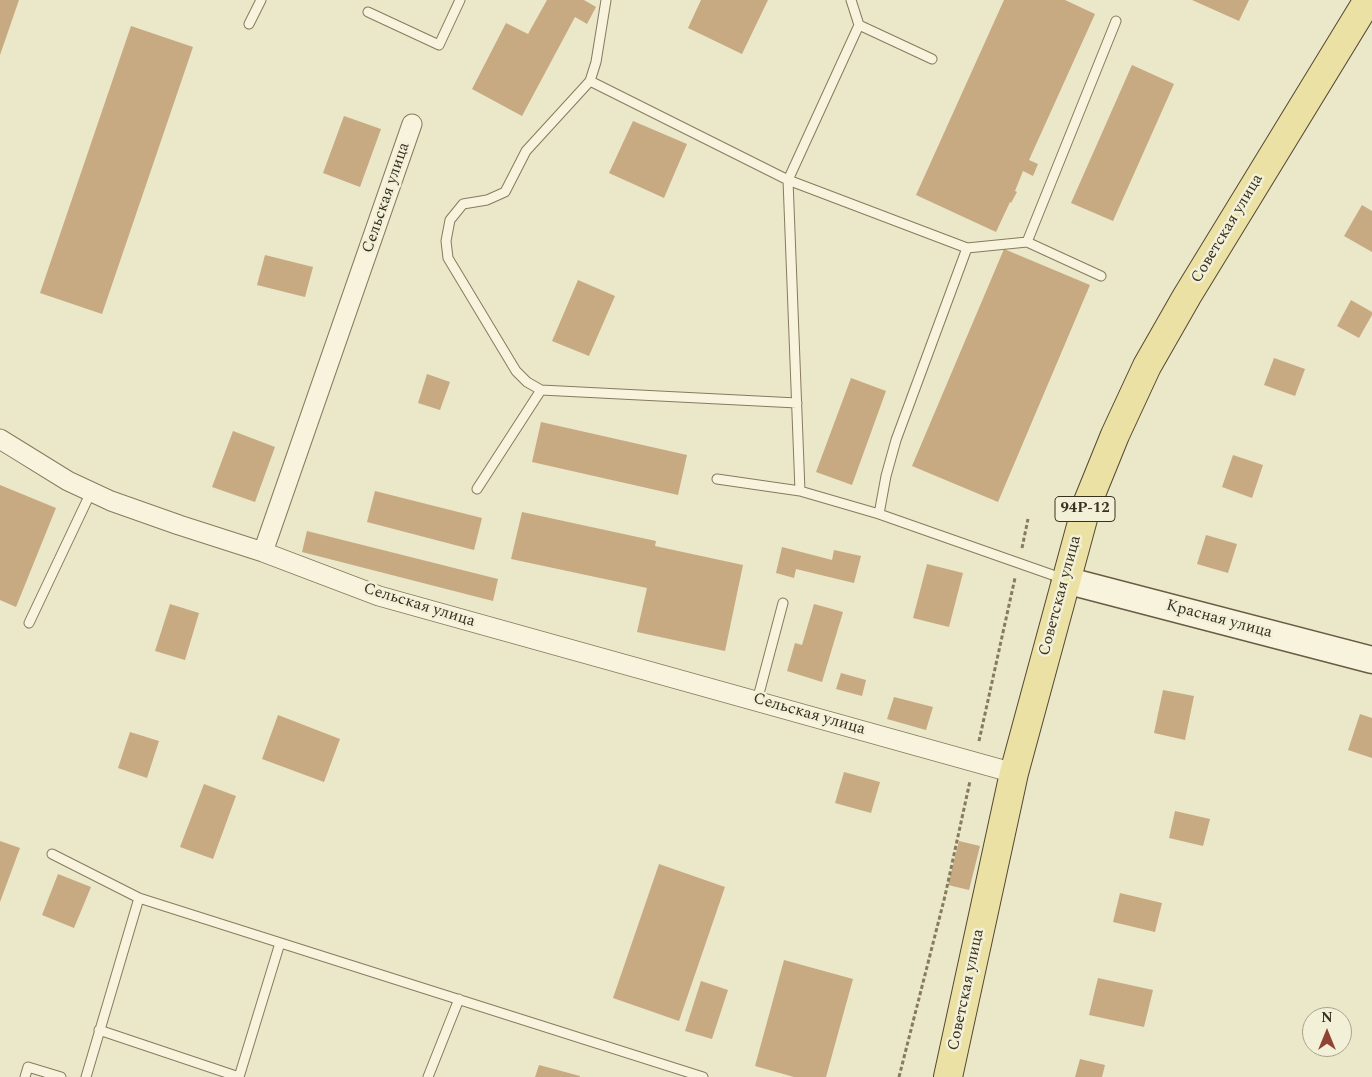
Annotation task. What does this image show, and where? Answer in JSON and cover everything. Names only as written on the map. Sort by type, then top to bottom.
[{"type":"main road","name":"Советская улица","points":[[948,1077],[1014,773],[1086,504],[1147,366],[1187,296],[1368,0]]},
{"type":"street","name":"Сельская улица","points":[[412,124],[263,552],[379,596],[1014,773]]},
{"type":"street","points":[[0,440],[68,482],[111,501],[263,552]]},
{"type":"street","name":"Красная улица","points":[[1065,580],[1372,660]]},
{"type":"lane","points":[[249,24],[261,0]]},
{"type":"lane","points":[[368,12],[439,45],[460,0]]},
{"type":"lane","points":[[606,0],[596,62],[590,82],[526,151],[505,192],[487,200],[463,204],[450,220],[446,241],[448,258],[516,371],[527,382],[541,390],[797,403]]},
{"type":"lane","points":[[800,491],[788,180],[859,25],[851,0]]},
{"type":"lane","points":[[1027,242],[1116,21]]},
{"type":"lane","points":[[859,25],[932,59]]},
{"type":"lane","points":[[590,82],[788,180],[967,248],[1027,242],[1101,276]]},
{"type":"lane","points":[[879,514],[886,476],[896,440],[967,248]]},
{"type":"lane","points":[[477,489],[541,390]]},
{"type":"lane","points":[[717,479],[800,491],[879,514],[1065,580]]},
{"type":"lane","points":[[29,623],[91,492]]},
{"type":"lane","points":[[757,701],[782,603]]},
{"type":"lane","points":[[52,854],[139,898],[703,1077]]},
{"type":"lane","points":[[86,1077],[139,898]]},
{"type":"lane","points":[[99,1030],[239,1077],[280,942]]},
{"type":"lane","points":[[428,1077],[459,999]]},
{"type":"lane","points":[[25,1077],[28,1067],[61,1077]]},
{"type":"path","points":[[899,1077],[944,896],[1028,519]]},
{"type":"building","points":[[0,0],[19,0],[0,55]]},
{"type":"building","points":[[547,0],[584,0],[596,7],[587,24],[575,17],[522,116],[472,89],[506,23],[528,34]]},
{"type":"building","points":[[701,0],[768,0],[742,54],[688,28]]},
{"type":"building","points":[[1004,0],[1065,0],[1095,14],[1029,160],[1038,164],[1033,176],[1023,171],[1015,191],[1017,192],[1010,202],[996,232],[916,195]]},
{"type":"building","points":[[1192,0],[1249,0],[1239,21]]},
{"type":"building","points":[[131,26],[193,47],[102,314],[40,293]]},
{"type":"building","points":[[1132,65],[1174,84],[1113,221],[1071,203]]},
{"type":"building","points":[[344,116],[381,129],[360,187],[323,173]]},
{"type":"building","points":[[633,121],[687,144],[664,198],[609,173]]},
{"type":"building","points":[[1362,205],[1372,211],[1372,252],[1344,236]]},
{"type":"building","points":[[1004,249],[1090,285],[998,502],[912,466]]},
{"type":"building","points":[[265,255],[313,267],[305,297],[257,285]]},
{"type":"building","points":[[578,280],[615,296],[589,356],[552,341]]},
{"type":"building","points":[[1351,300],[1372,312],[1359,338],[1337,326]]},
{"type":"building","points":[[1274,358],[1305,369],[1295,396],[1264,385]]},
{"type":"building","points":[[427,374],[450,382],[440,410],[418,403]]},
{"type":"building","points":[[851,378],[886,391],[852,485],[816,472]]},
{"type":"building","points":[[541,422],[687,455],[678,495],[532,462]]},
{"type":"building","points":[[233,431],[275,447],[255,502],[212,487]]},
{"type":"building","points":[[1233,455],[1263,465],[1252,498],[1222,487]]},
{"type":"building","points":[[0,485],[56,508],[16,607],[0,600]]},
{"type":"building","points":[[375,491],[482,518],[474,550],[367,522]]},
{"type":"building","points":[[522,512],[656,541],[655,546],[743,565],[725,651],[637,632],[647,588],[511,559]]},
{"type":"building","points":[[307,531],[498,579],[493,601],[302,552]]},
{"type":"building","points":[[1206,535],[1237,544],[1228,573],[1197,564]]},
{"type":"building","points":[[782,547],[832,560],[834,550],[861,556],[854,583],[796,569],[794,578],[776,573]]},
{"type":"building","points":[[927,564],[963,573],[949,627],[913,618]]},
{"type":"building","points":[[170,604],[199,613],[185,660],[155,651]]},
{"type":"building","points":[[814,604],[843,612],[822,682],[787,671],[795,643],[802,645]]},
{"type":"building","points":[[841,673],[866,680],[862,696],[836,689]]},
{"type":"building","points":[[1163,690],[1194,696],[1185,740],[1154,733]]},
{"type":"building","points":[[894,697],[933,707],[926,730],[887,719]]},
{"type":"building","points":[[1360,714],[1372,718],[1372,758],[1348,750]]},
{"type":"building","points":[[278,715],[340,739],[324,782],[262,759]]},
{"type":"building","points":[[130,732],[159,741],[147,778],[118,768]]},
{"type":"building","points":[[844,772],[880,782],[871,813],[835,803]]},
{"type":"building","points":[[204,784],[236,796],[213,859],[180,847]]},
{"type":"building","points":[[1175,811],[1210,819],[1203,846],[1169,838]]},
{"type":"building","points":[[0,841],[20,848],[0,902]]},
{"type":"building","points":[[959,841],[980,846],[969,890],[948,885]]},
{"type":"building","points":[[659,864],[725,887],[679,1021],[613,998]]},
{"type":"building","points":[[58,874],[91,887],[74,928],[42,915]]},
{"type":"building","points":[[1120,893],[1162,903],[1155,932],[1113,922]]},
{"type":"building","points":[[784,960],[853,979],[826,1077],[794,1077],[755,1066]]},
{"type":"building","points":[[1098,978],[1153,990],[1144,1027],[1089,1015]]},
{"type":"building","points":[[701,981],[728,990],[712,1039],[685,1031]]},
{"type":"building","points":[[1080,1059],[1105,1065],[1102,1077],[1075,1077]]},
{"type":"building","points":[[539,1065],[580,1076],[580,1077],[535,1077]]}]
